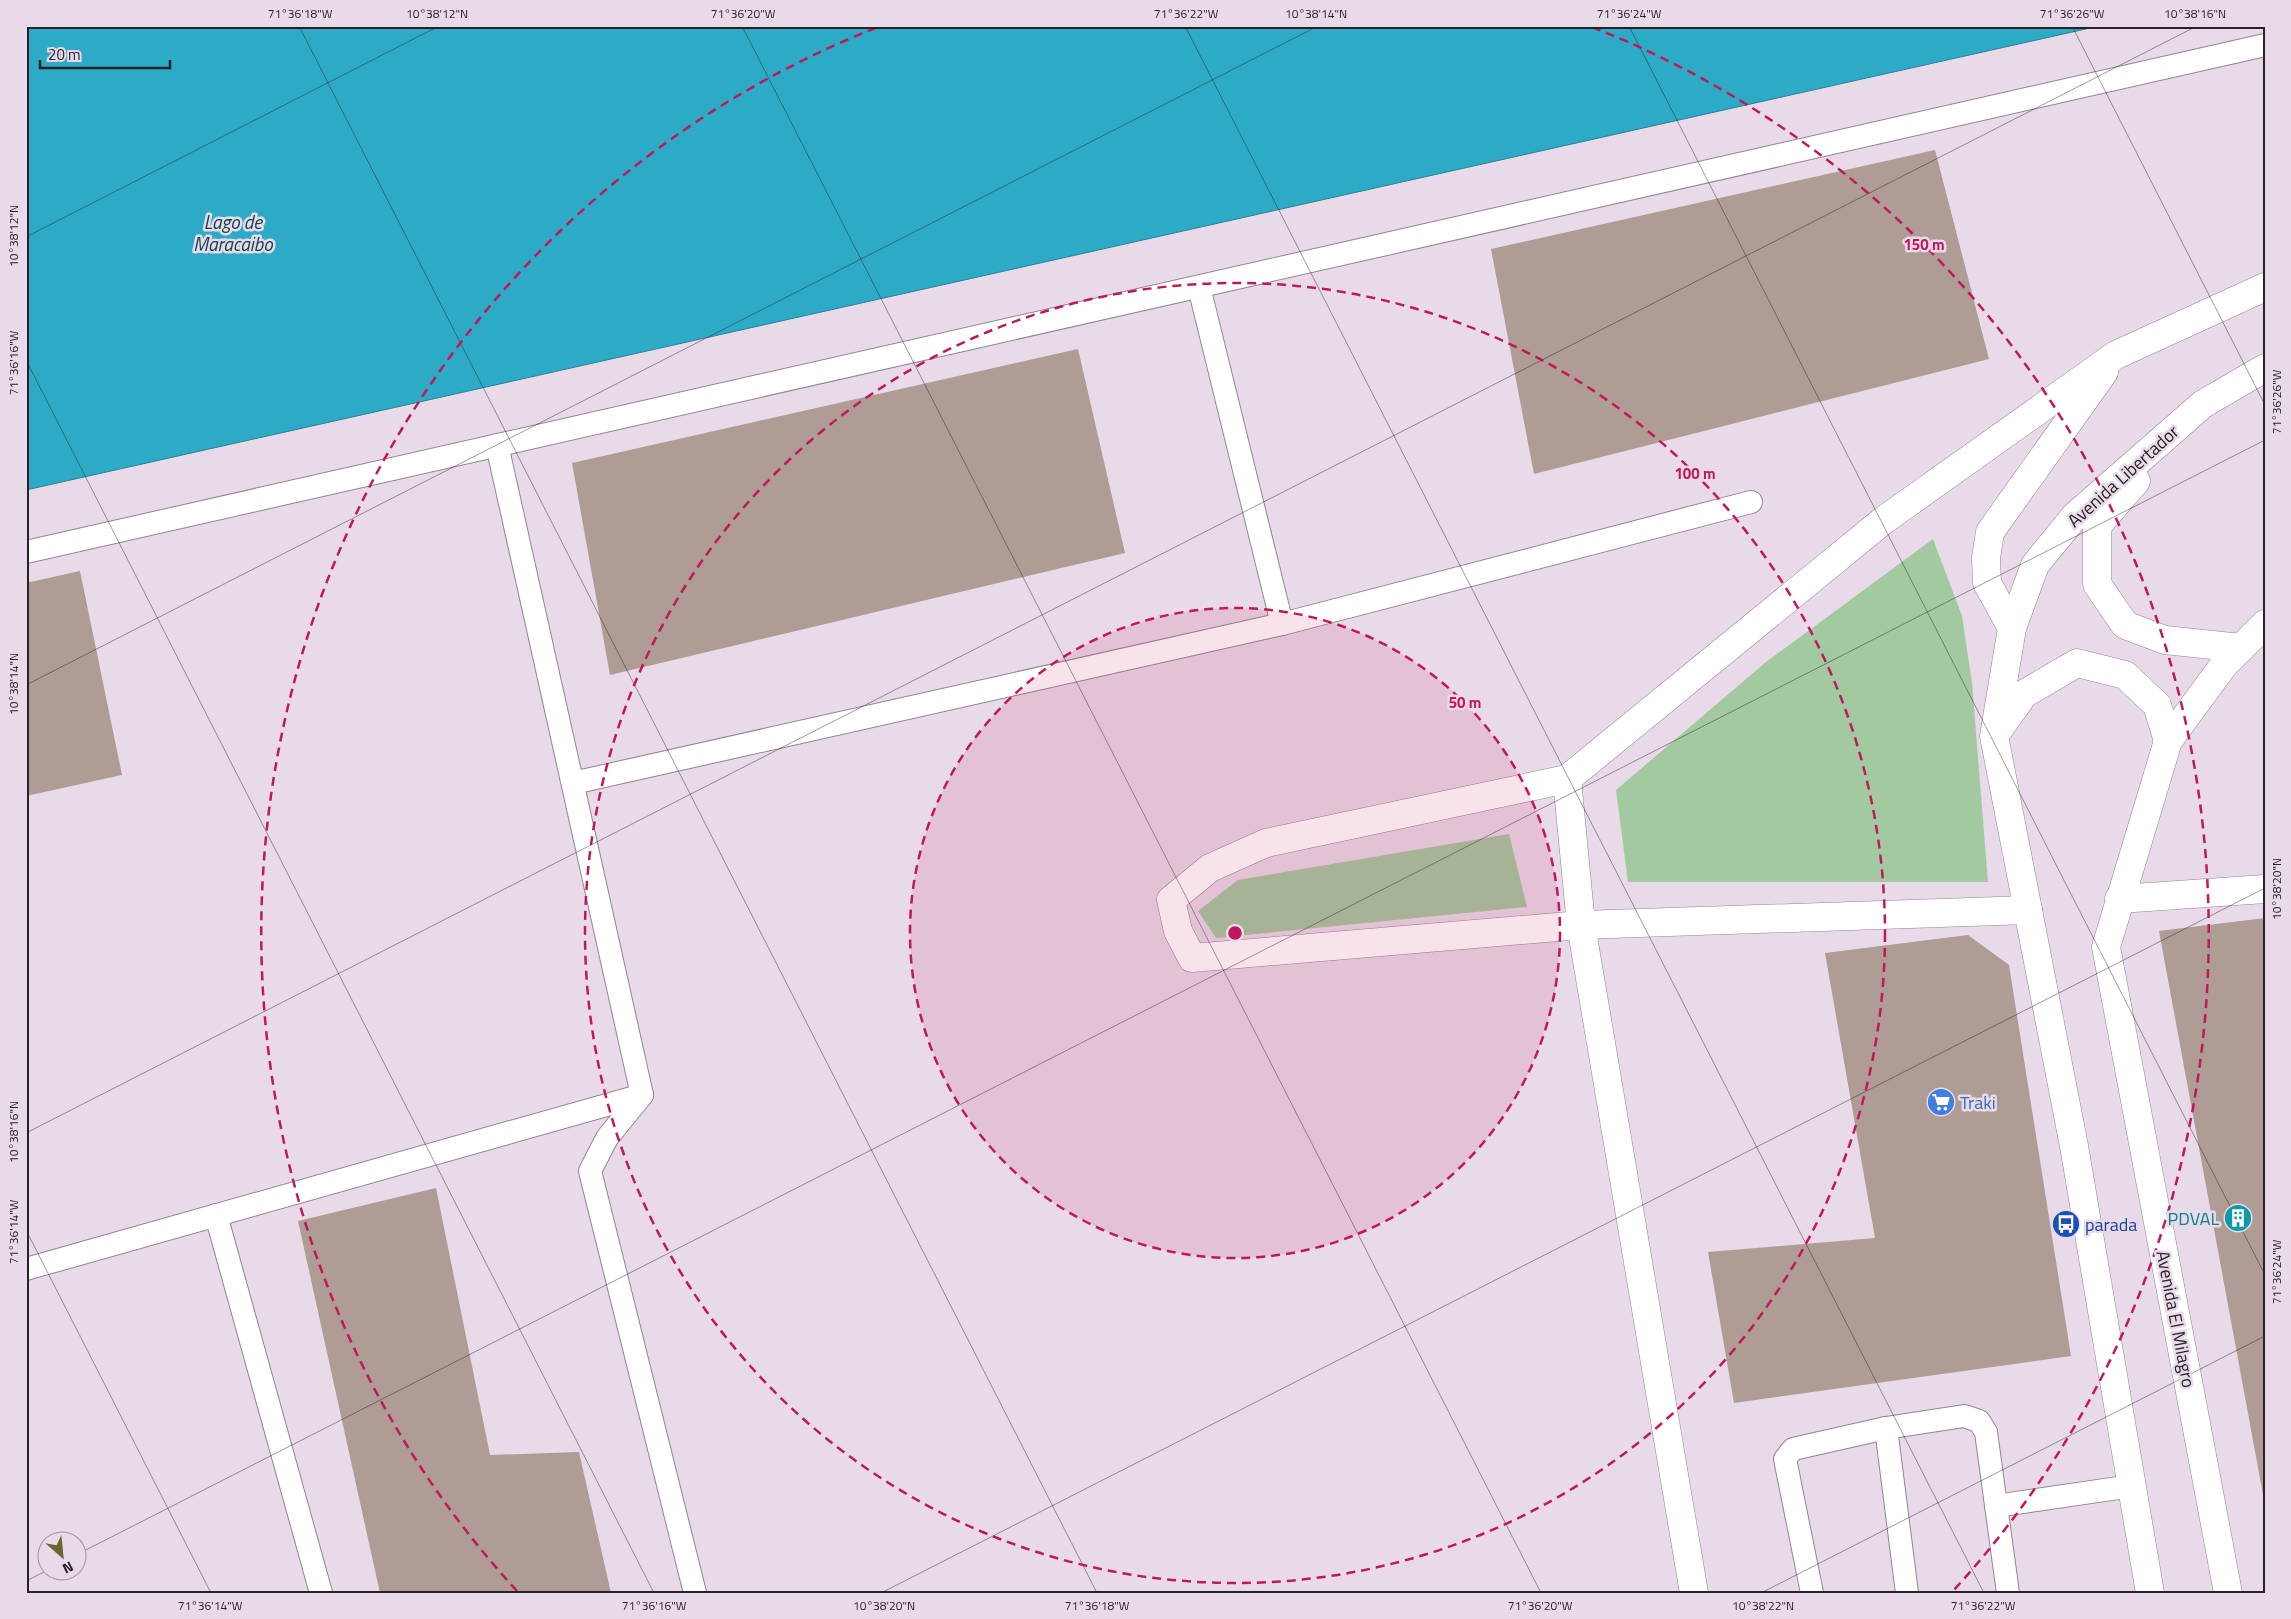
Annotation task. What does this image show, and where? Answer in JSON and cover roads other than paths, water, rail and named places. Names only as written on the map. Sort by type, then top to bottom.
[{"type":"street","points":[[2150,1593],[2074,1146],[2028,910],[1581,925],[1192,958],[1178,931],[1171,900],[1210,868],[1266,843],[1567,779],[1884,520],[2116,355],[2265,287]]},
{"type":"street","points":[[2012,628],[1987,583],[1986,558],[1990,532],[2116,355]]},
{"type":"street","name":"Avenida Libertador","points":[[2028,910],[1994,736],[2012,628],[2035,566],[2074,516],[2203,404],[2265,368]]},
{"type":"street","points":[[2203,404],[2097,526],[2097,584],[2124,625],[2165,640],[2241,648]]},
{"type":"street","points":[[2265,624],[2224,666],[2168,741],[2119,899],[2265,889]]},
{"type":"street","points":[[1994,736],[2024,694],[2077,663],[2124,675],[2157,705],[2168,741]]},
{"type":"street","points":[[1567,779],[1581,925],[1694,1593]]},
{"type":"street","name":"Avenida El Milagro","points":[[2119,899],[2106,947],[2228,1593]]},
{"type":"lane","points":[[26,552],[2265,45]]},
{"type":"lane","points":[[1199,287],[1282,624]]},
{"type":"lane","points":[[498,445],[642,1094]]},
{"type":"lane","points":[[573,783],[1282,624],[1751,502]]},
{"type":"lane","points":[[26,1269],[642,1094]]},
{"type":"lane","points":[[642,1094],[607,1138],[590,1171],[695,1593]]},
{"type":"lane","points":[[216,1215],[321,1593]]},
{"type":"lane","points":[[1812,1593],[1785,1459],[1793,1449],[1886,1428],[1964,1416],[1979,1421],[1986,1432],[2008,1593]]},
{"type":"lane","points":[[1886,1428],[1907,1593]]},
{"type":"lane","points":[[1996,1506],[2132,1486]]},
{"type":"water","name":"Lago de Maracaibo","points":[[26,26],[2099,26],[26,490]]},
{"type":"place","name":"Traki","points":[[1941,1102]]},
{"type":"place","name":"PDVAL","points":[[2238,1218]]},
{"type":"place","name":"parada","points":[[2066,1224]]}]
